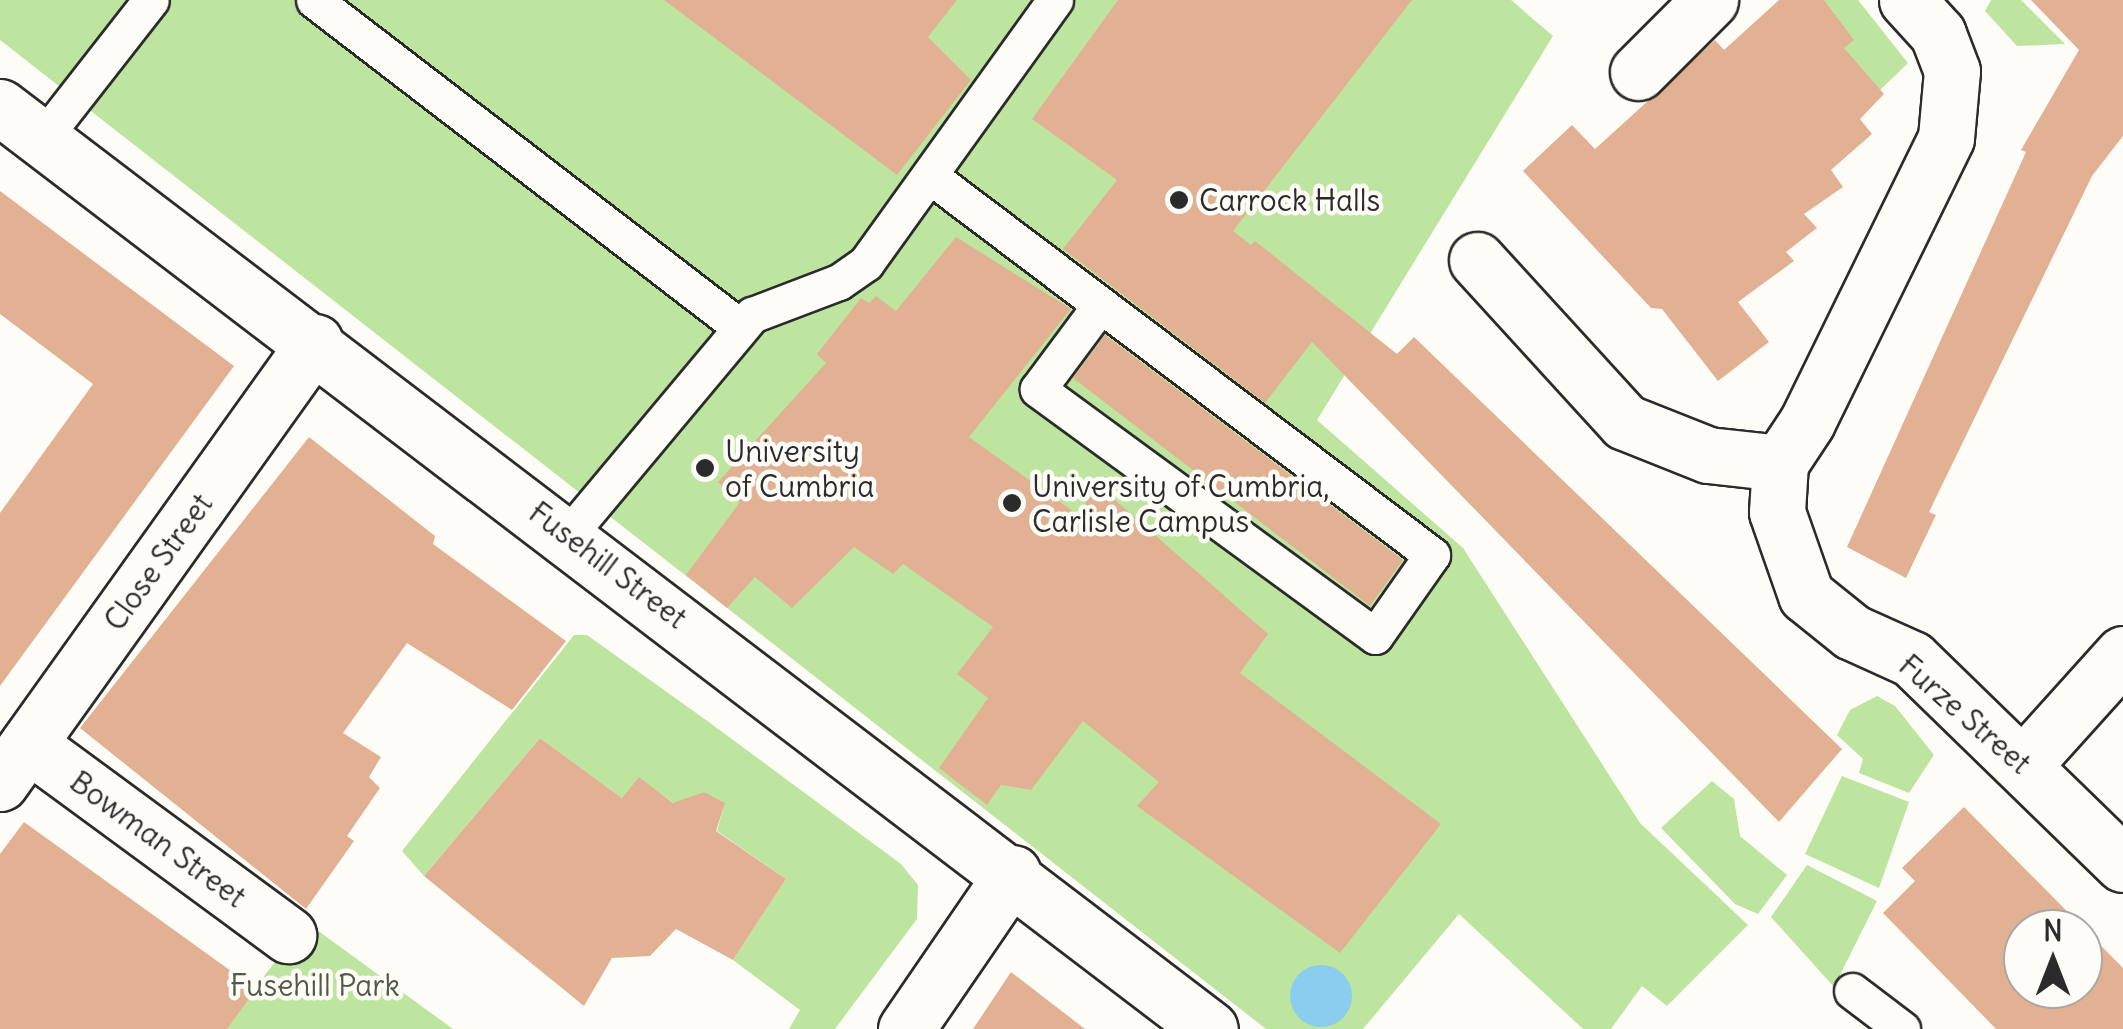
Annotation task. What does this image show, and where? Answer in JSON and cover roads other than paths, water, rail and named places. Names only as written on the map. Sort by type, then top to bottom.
[{"type":"street","points":[[1638,72],[1710,0]]},
{"type":"street","points":[[1476,260],[1626,422],[1708,455],[1780,462],[1808,422],[1946,138],[1952,71],[1938,34],[1908,0]]},
{"type":"street","name":"Fusehill Street","points":[[22,122],[1014,874],[1210,1029]]},
{"type":"street","name":"Close Street","points":[[14,764],[315,342]]},
{"type":"street","name":"Furze Street","points":[[1780,462],[1777,512],[1806,595],[1852,632],[1912,659],[2123,864]]},
{"type":"street","points":[[2024,764],[2123,654]]},
{"type":"street","name":"Bowman Street","points":[[14,764],[288,935]]},
{"type":"street","points":[[906,1029],[1014,874]]},
{"type":"lane","points":[[22,122],[151,0]]},
{"type":"lane","points":[[314,0],[740,327]]},
{"type":"lane","points":[[568,534],[740,327],[769,305],[839,282],[866,263],[1055,0]]},
{"type":"lane","points":[[930,176],[1432,555],[1375,636],[1038,389],[1099,307]]},
{"type":"lane","points":[[1852,990],[1902,1029]]},
{"type":"water","points":[[1321,965],[1343,974],[1352,996],[1343,1018],[1321,1027],[1299,1018],[1290,996],[1299,974]]},
{"type":"place","name":"Carrock Halls","points":[[1179,200]]},
{"type":"place","name":"University of Cumbria","points":[[705,468]]},
{"type":"place","name":"University of Cumbria, Carlisle Campus","points":[[1012,503]]},
{"type":"park label","name":"Fusehill Park","points":[[315,985]]}]
